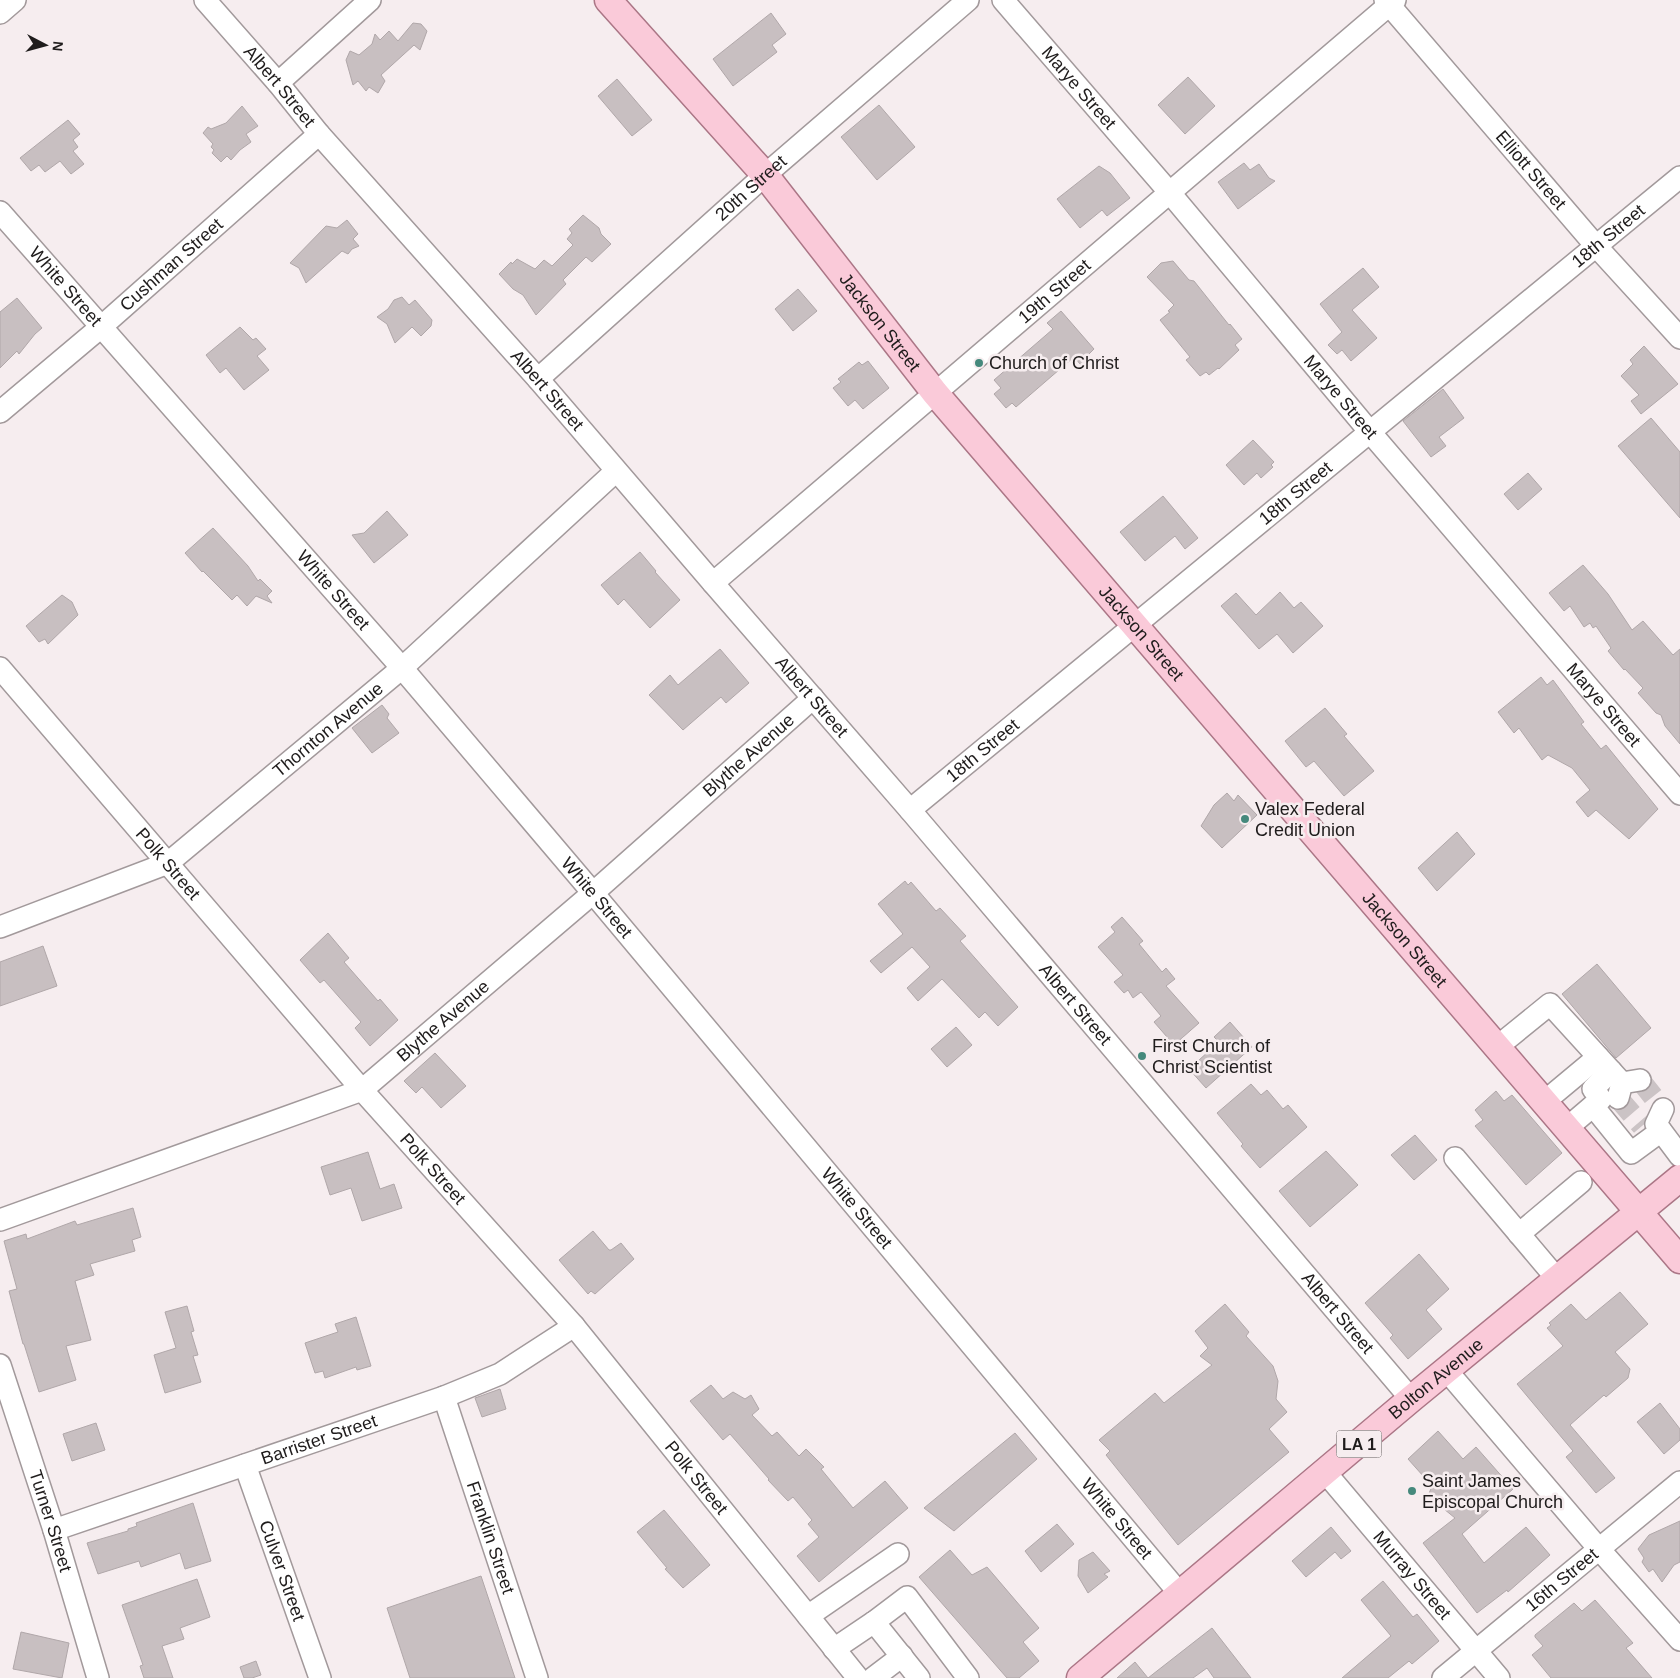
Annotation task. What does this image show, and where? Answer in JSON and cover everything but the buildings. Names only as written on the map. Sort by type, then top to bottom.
[{"type":"main road","name":"Jackson Street","points":[[608,0],[764,175],[935,393],[1680,1260]]},
{"type":"main road","name":"Bolton Avenue","points":[[1080,1678],[1412,1399],[1680,1178]]},
{"type":"street","points":[[0,13],[16,0]]},
{"type":"street","name":"Albert Street","points":[[205,0],[278,83],[319,134],[538,379],[712,583],[910,810],[1412,1399]]},
{"type":"street","points":[[278,83],[370,0]]},
{"type":"street","name":"20th Street","points":[[538,379],[764,175],[968,0]]},
{"type":"street","name":"Marye Street","points":[[1002,0],[1170,193],[1370,432],[1680,794]]},
{"type":"street","name":"19th Street","points":[[712,583],[1170,193],[1389,2]]},
{"type":"street","name":"Elliott Street","points":[[1389,2],[1596,246],[1680,338]]},
{"type":"street","name":"Cushman Street","points":[[0,412],[101,327],[319,134]]},
{"type":"street","name":"18th Street","points":[[910,810],[1680,177]]},
{"type":"street","name":"White Street","points":[[0,212],[402,668],[593,892],[1180,1594]]},
{"type":"street","name":"Thornton Avenue","points":[[0,926],[168,863],[402,668],[616,471]]},
{"type":"street","name":"Polk Street","points":[[0,668],[362,1090],[574,1326],[858,1678]]},
{"type":"street","name":"Blythe Avenue","points":[[0,1220],[362,1090],[593,892],[813,698]]},
{"type":"street","points":[[1497,1047],[1550,1004],[1618,1078]]},
{"type":"street","points":[[1544,1102],[1618,1078]]},
{"type":"street","points":[[1567,1128],[1601,1099],[1593,1089],[1618,1078]]},
{"type":"street","points":[[1593,1106],[1631,1153],[1656,1123],[1680,1156]]},
{"type":"street","points":[[1455,1158],[1558,1280]]},
{"type":"street","points":[[1519,1234],[1582,1182]]},
{"type":"street","name":"Barrister Street","points":[[54,1530],[444,1397],[500,1374],[574,1326]]},
{"type":"street","name":"Turner Street","points":[[0,1365],[54,1530],[98,1678]]},
{"type":"street","points":[[1447,1371],[1599,1549],[1680,1640]]},
{"type":"street","name":"Franklin Street","points":[[444,1397],[537,1678]]},
{"type":"street","name":"Culver Street","points":[[245,1464],[320,1678]]},
{"type":"street","name":"Murray Street","points":[[1325,1472],[1499,1678]]},
{"type":"street","name":"16th Street","points":[[1443,1678],[1680,1482]]},
{"type":"street","points":[[808,1616],[898,1554]]},
{"type":"street","points":[[834,1649],[874,1622],[906,1597],[968,1678]]},
{"type":"street","points":[[874,1622],[919,1678]]},
{"type":"street","points":[[872,1678],[902,1656]]},
{"type":"tunnel","points":[[1640,1080],[1663,1109]]},
{"type":"tunnel","points":[[1618,1098],[1642,1126]]},
{"type":"place","name":"Church of Christ","points":[[979,363]]},
{"type":"place","name":"Valex Federal Credit Union","points":[[1245,819]]},
{"type":"place","name":"First Church of Christ Scientist","points":[[1142,1056]]},
{"type":"place","name":"Saint James Episcopal Church","points":[[1412,1491]]}]
